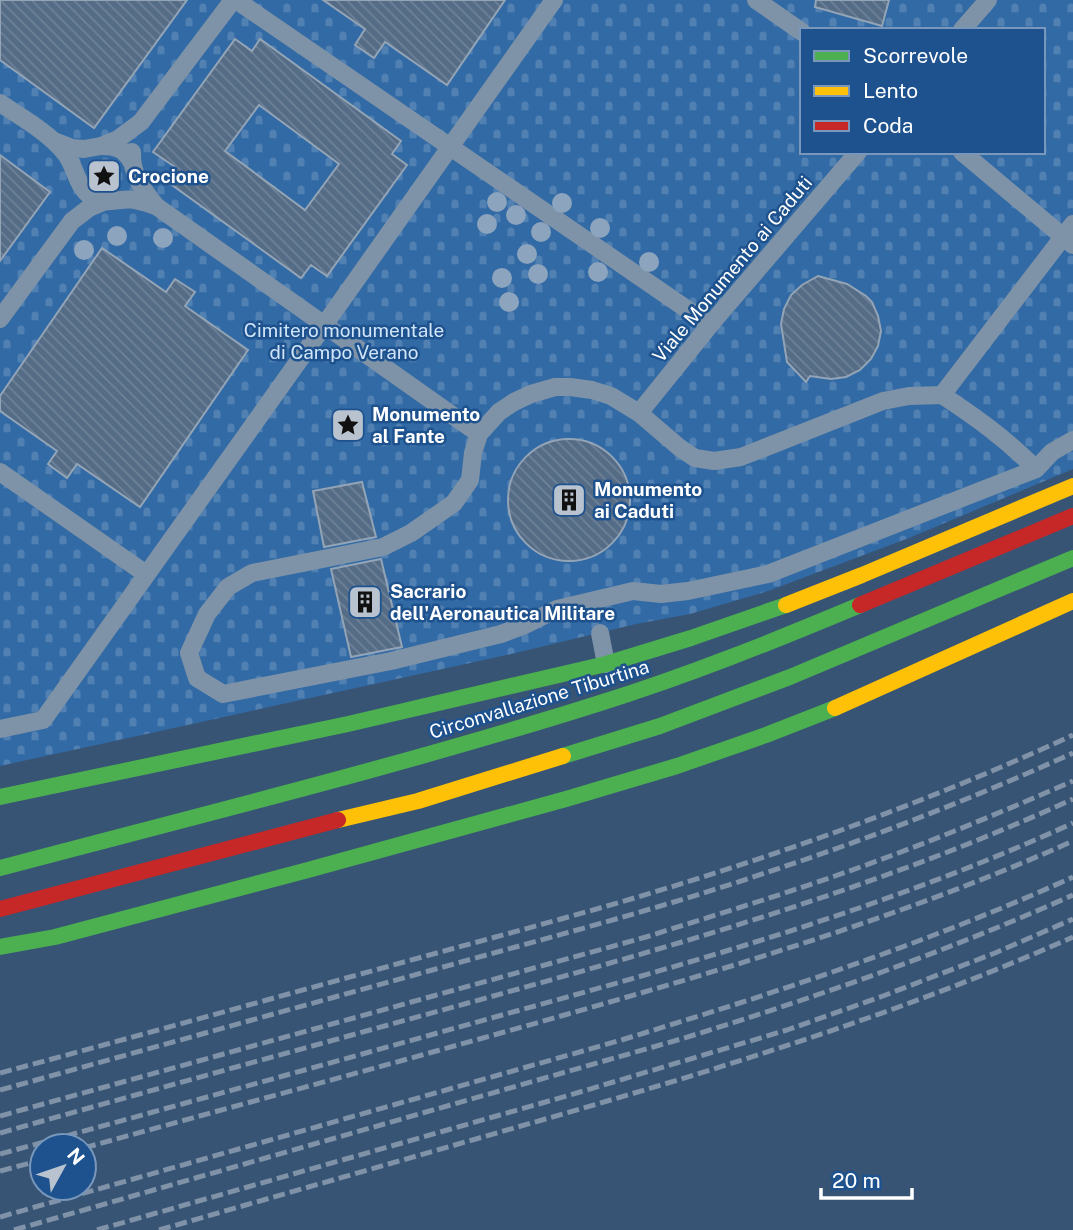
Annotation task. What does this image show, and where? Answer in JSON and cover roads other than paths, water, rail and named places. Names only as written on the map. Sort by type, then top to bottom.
[{"type":"highway","points":[[1,797],[361,721],[606,664],[776,609],[1073,486]]},
{"type":"highway","name":"Circonvallazione Tiburtina","points":[[0,868],[413,759],[600,704],[712,665],[1073,516]]},
{"type":"highway","points":[[0,909],[418,801],[647,730],[743,696],[1073,558]]},
{"type":"highway","points":[[0,947],[55,937],[308,870],[688,763],[835,708],[1073,601]]},
{"type":"highway","points":[[418,801],[515,787]]},
{"type":"lane","points":[[72,221],[89,208],[130,190],[135,136],[141,122],[234,0],[710,325]]},
{"type":"lane","points":[[0,729],[43,720],[554,0]]},
{"type":"lane","points":[[756,0],[800,31]]},
{"type":"lane","points":[[964,28],[988,0]]},
{"type":"lane","points":[[0,103],[52,140],[67,155],[80,184],[94,199],[134,200],[156,206]]},
{"type":"lane","points":[[0,319],[72,221],[79,202],[78,176],[83,157],[90,150],[118,139],[141,122]]},
{"type":"lane","points":[[52,140],[72,148],[112,146],[120,149],[127,154],[142,188],[156,206],[479,434]]},
{"type":"lane","name":"Viale Monumento ai Caduti","points":[[639,413],[710,325],[856,154]]},
{"type":"lane","points":[[942,395],[1069,235],[965,154]]},
{"type":"lane","points":[[1036,469],[1013,446],[942,395],[909,396],[883,401],[741,457],[714,461],[695,458],[639,413],[611,396],[592,390],[555,387],[514,402],[499,412],[479,434],[470,480],[454,503],[411,533],[383,547],[251,573],[228,587],[207,614],[189,653],[197,678],[223,694],[391,661],[500,634],[557,609],[633,591],[661,594],[688,592],[768,574],[1036,469],[1052,452],[1073,440]]},
{"type":"lane","points":[[0,471],[146,574]]},
{"type":"lane","points":[[600,634],[606,664]]},
{"type":"railway","points":[[0,1073],[687,882],[882,815],[1073,735]]},
{"type":"railway","points":[[0,1090],[603,923],[727,886],[922,817],[1073,753]]},
{"type":"railway","points":[[0,1116],[646,937],[865,865],[955,831],[1073,781]]},
{"type":"railway","points":[[0,1133],[699,937],[851,888],[1000,831],[1073,799]]},
{"type":"railway","points":[[0,1154],[569,997],[788,932],[932,882],[1073,823]]},
{"type":"railway","points":[[98,1144],[508,1031],[760,957],[950,892],[1073,841]]},
{"type":"railway","points":[[0,1217],[618,1041],[733,1005],[905,946],[1073,877]]},
{"type":"railway","points":[[14,1230],[681,1039],[928,955],[1073,895]]},
{"type":"railway","points":[[97,1230],[787,1030],[995,953],[1073,919]]},
{"type":"railway","points":[[159,1230],[726,1065],[936,993],[1073,937]]},
{"type":"railway","points":[[0,1171],[28,1164]]},
{"type":"place","name":"Crocione","points":[[104,176]]},
{"type":"place","name":"Monumento al Fante","points":[[348,425]]},
{"type":"place","name":"Monumento ai Caduti","points":[[569,500]]},
{"type":"place","name":"Sacrario dell'Aeronautica Militare","points":[[365,602]]},
{"type":"park label","name":"Cimitero monumentale di Campo Verano","points":[[344,341]]}]
